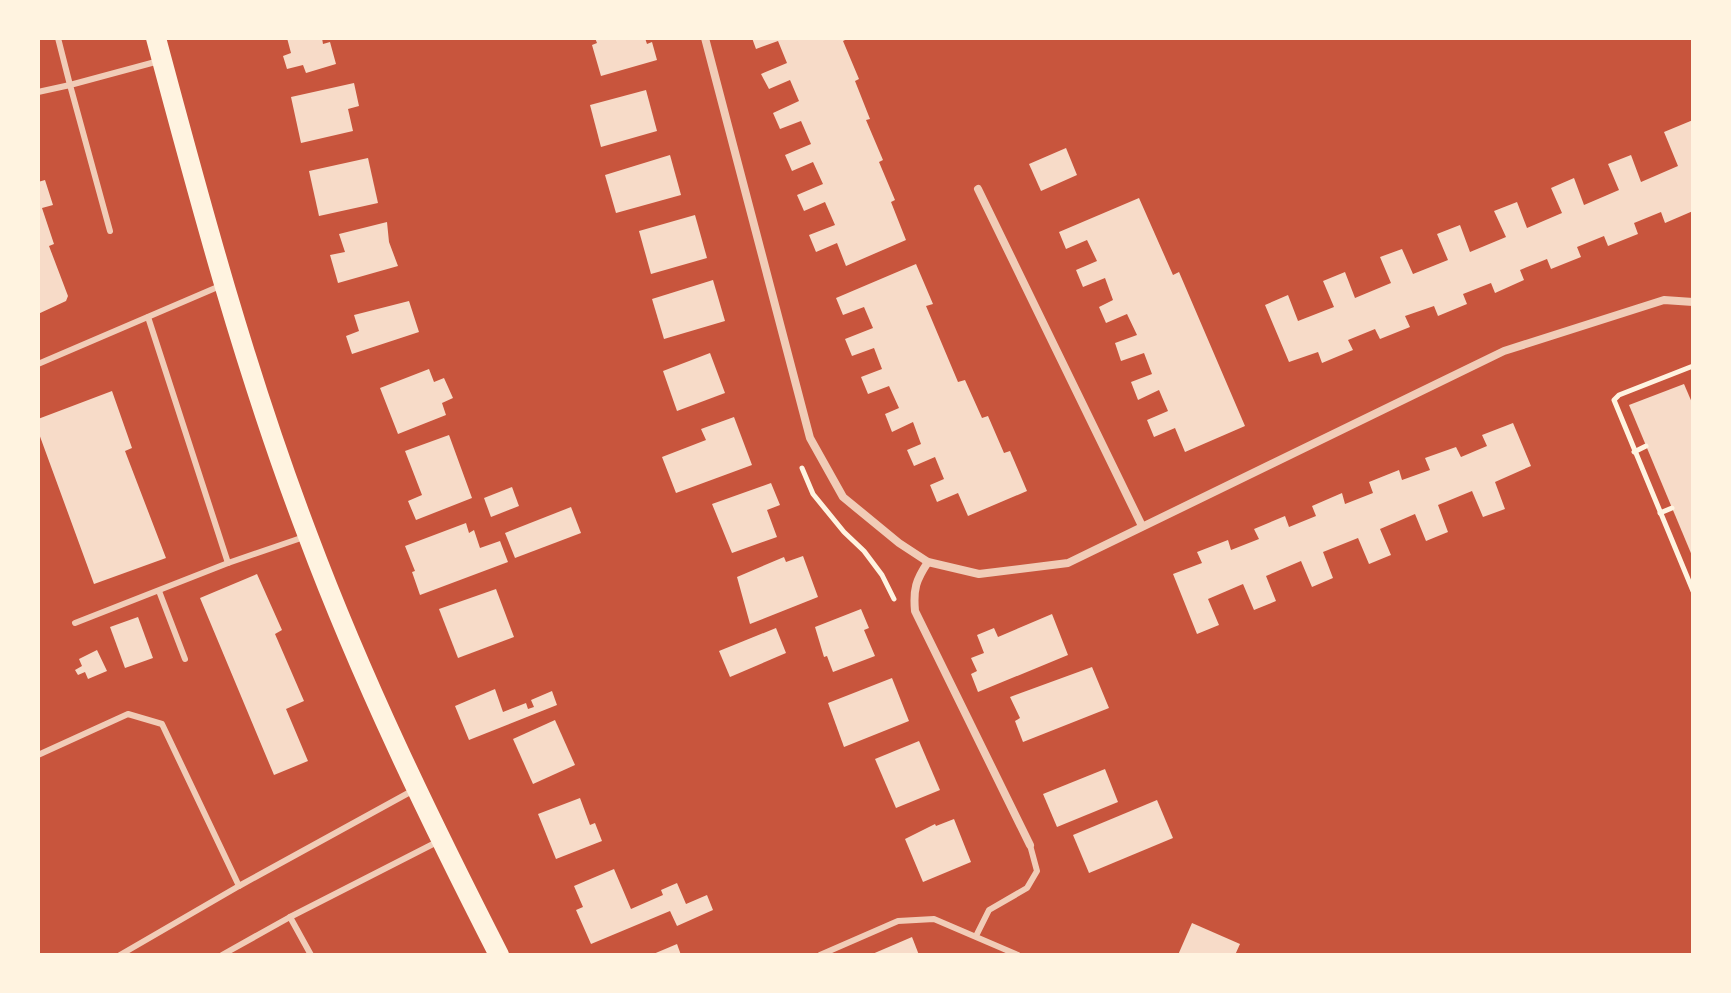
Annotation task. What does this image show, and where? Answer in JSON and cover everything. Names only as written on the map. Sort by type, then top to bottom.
[{"type":"main road","points":[[156,38],[223,284],[307,536],[415,789],[499,955]]},
{"type":"street","points":[[705,38],[810,438],[843,497],[899,543],[928,562],[979,574],[1068,563],[1504,351],[1664,300],[1693,302]]},
{"type":"street","points":[[978,189],[1142,526]]},
{"type":"street","points":[[928,562],[913,591],[915,611],[1030,845]]},
{"type":"lane","points":[[58,38],[110,231]]},
{"type":"lane","points":[[38,92],[162,60]]},
{"type":"lane","points":[[38,364],[223,284]]},
{"type":"lane","points":[[148,317],[228,563]]},
{"type":"lane","points":[[75,623],[228,563],[307,536]]},
{"type":"lane","points":[[159,591],[185,659]]},
{"type":"lane","points":[[38,755],[128,714],[162,724],[239,886]]},
{"type":"lane","points":[[120,955],[415,789]]},
{"type":"lane","points":[[221,955],[441,840]]},
{"type":"lane","points":[[976,936],[989,910],[1027,888],[1037,871],[1030,845]]},
{"type":"lane","points":[[290,917],[311,955]]},
{"type":"lane","points":[[820,955],[898,921],[934,919],[1018,955]]},
{"type":"path","points":[[1693,366],[1619,395],[1614,400],[1693,591]]},
{"type":"path","points":[[1634,452],[1646,446]]},
{"type":"path","points":[[1660,513],[1672,508]]},
{"type":"building","points":[[287,38],[322,38],[323,44],[330,42],[336,64],[306,73],[303,65],[287,69],[283,56],[291,53]]},
{"type":"building","points":[[595,38],[645,38],[647,44],[652,42],[657,60],[601,76],[592,45],[597,43]]},
{"type":"building","points":[[752,38],[849,38],[843,41],[859,79],[855,81],[870,119],[866,120],[883,160],[879,162],[895,200],[891,202],[906,240],[846,266],[837,243],[816,252],[809,235],[835,225],[825,202],[804,211],[797,195],[823,184],[813,162],[792,171],[785,155],[811,144],[801,121],[780,129],[773,113],[799,101],[790,80],[769,89],[761,74],[787,63],[778,41],[756,49]]},
{"type":"building","points":[[354,83],[359,106],[348,109],[353,131],[301,143],[291,97]]},
{"type":"building","points":[[646,90],[657,131],[601,147],[590,105]]},
{"type":"building","points":[[1693,120],[1693,211],[1665,223],[1661,212],[1634,223],[1638,234],[1608,246],[1604,236],[1577,247],[1581,257],[1551,269],[1547,259],[1520,270],[1524,280],[1495,293],[1491,283],[1463,294],[1467,304],[1438,316],[1434,306],[1405,316],[1410,327],[1380,339],[1375,329],[1348,340],[1353,350],[1322,363],[1318,352],[1289,362],[1265,305],[1288,295],[1298,321],[1334,307],[1323,281],[1345,272],[1355,298],[1391,283],[1380,257],[1402,249],[1413,274],[1448,260],[1437,234],[1460,225],[1470,252],[1506,237],[1494,211],[1517,202],[1527,228],[1562,213],[1551,188],[1574,178],[1584,205],[1619,190],[1608,164],[1631,155],[1641,182],[1678,166],[1664,132]]},
{"type":"building","points":[[1066,148],[1077,175],[1041,191],[1029,164]]},
{"type":"building","points":[[670,155],[681,195],[616,213],[605,175]]},
{"type":"building","points":[[368,158],[378,203],[319,216],[309,171]]},
{"type":"building","points":[[45,180],[53,205],[42,208],[54,244],[49,246],[68,296],[66,301],[38,314],[38,182]]},
{"type":"building","points":[[1139,198],[1173,275],[1179,272],[1245,426],[1185,452],[1175,428],[1154,437],[1147,420],[1168,411],[1159,390],[1138,400],[1131,382],[1152,374],[1144,353],[1121,361],[1115,343],[1137,335],[1127,314],[1106,323],[1099,307],[1113,300],[1105,278],[1083,287],[1076,270],[1097,261],[1087,240],[1066,249],[1059,232]]},
{"type":"building","points":[[695,215],[707,258],[651,274],[639,231]]},
{"type":"building","points":[[387,222],[389,242],[398,266],[338,283],[330,255],[345,252],[339,234]]},
{"type":"building","points":[[916,264],[933,304],[926,306],[958,382],[965,380],[982,418],[988,416],[1004,453],[1010,451],[1027,491],[968,516],[958,493],[937,502],[930,485],[944,479],[935,457],[914,466],[907,450],[921,444],[913,422],[892,432],[885,414],[899,408],[889,386],[868,394],[861,377],[882,369],[874,348],[852,356],[845,339],[873,328],[864,307],[843,315],[836,298]]},
{"type":"building","points":[[713,280],[725,321],[664,339],[652,299]]},
{"type":"building","points":[[409,301],[419,332],[352,354],[346,336],[359,331],[354,315]]},
{"type":"building","points":[[710,353],[725,393],[677,411],[663,371]]},
{"type":"building","points":[[429,369],[434,382],[444,378],[453,398],[442,403],[446,415],[398,434],[380,388]]},
{"type":"building","points":[[1684,384],[1693,405],[1693,558],[1629,405]]},
{"type":"building","points":[[112,391],[132,448],[125,451],[166,558],[94,584],[38,431],[38,419]]},
{"type":"building","points":[[734,417],[752,465],[676,493],[662,457],[706,440],[701,429]]},
{"type":"building","points":[[1513,423],[1531,466],[1495,482],[1505,509],[1483,517],[1472,491],[1438,505],[1448,532],[1426,541],[1415,514],[1380,529],[1391,555],[1369,564],[1358,538],[1323,552],[1333,578],[1312,587],[1301,561],[1266,576],[1276,601],[1254,610],[1243,584],[1208,599],[1219,625],[1197,634],[1173,574],[1202,563],[1197,552],[1228,540],[1231,550],[1259,539],[1254,529],[1285,516],[1289,527],[1316,516],[1312,506],[1342,493],[1345,504],[1373,493],[1369,482],[1399,470],[1402,480],[1430,470],[1425,458],[1456,447],[1461,457],[1487,446],[1482,435]]},
{"type":"building","points":[[449,435],[472,498],[416,520],[408,501],[422,495],[405,451]]},
{"type":"building","points":[[771,483],[780,505],[767,510],[777,537],[732,553],[712,504]]},
{"type":"building","points":[[512,487],[519,506],[491,517],[484,498]]},
{"type":"building","points":[[571,507],[581,533],[515,558],[505,533]]},
{"type":"building","points":[[466,523],[469,533],[474,530],[480,548],[500,541],[508,562],[420,595],[405,546]]},
{"type":"building","points":[[803,556],[818,597],[750,624],[737,577],[784,557],[786,562]]},
{"type":"building","points":[[257,574],[282,630],[275,634],[304,701],[286,709],[308,761],[274,775],[200,598]]},
{"type":"building","points":[[496,589],[514,637],[458,658],[439,609]]},
{"type":"building","points":[[861,609],[869,628],[864,630],[875,656],[833,672],[827,656],[824,657],[815,627]]},
{"type":"building","points":[[1052,614],[1068,655],[978,692],[971,674],[977,671],[971,658],[984,653],[977,635],[994,628],[998,637]]},
{"type":"building","points":[[138,617],[153,658],[125,668],[110,627]]},
{"type":"building","points":[[776,628],[786,653],[730,677],[719,651]]},
{"type":"building","points":[[97,650],[107,671],[88,679],[85,672],[78,675],[75,670],[82,666],[79,659]]},
{"type":"building","points":[[1092,667],[1109,708],[1023,742],[1015,721],[1020,718],[1010,697]]},
{"type":"building","points":[[892,678],[909,721],[844,747],[828,703]]},
{"type":"building","points":[[495,689],[503,712],[526,703],[528,709],[534,707],[531,700],[552,691],[557,705],[469,740],[455,706]]},
{"type":"building","points":[[555,720],[575,765],[533,784],[513,739]]},
{"type":"building","points":[[919,741],[940,790],[896,808],[875,759]]},
{"type":"building","points":[[1105,769],[1118,802],[1057,827],[1043,794]]},
{"type":"building","points":[[580,798],[590,825],[595,823],[602,841],[556,859],[538,814]]},
{"type":"building","points":[[1157,800],[1173,838],[1089,873],[1073,835]]},
{"type":"building","points":[[954,819],[971,862],[923,882],[905,839],[935,824]]},
{"type":"building","points":[[614,869],[631,909],[663,895],[661,890],[677,883],[686,904],[707,895],[713,910],[677,926],[670,911],[591,944],[576,910],[583,907],[574,886]]},
{"type":"building","points":[[1192,923],[1240,944],[1235,955],[1178,955]]},
{"type":"building","points":[[912,937],[919,955],[870,955]]},
{"type":"building","points":[[677,944],[681,955],[651,955]]}]
